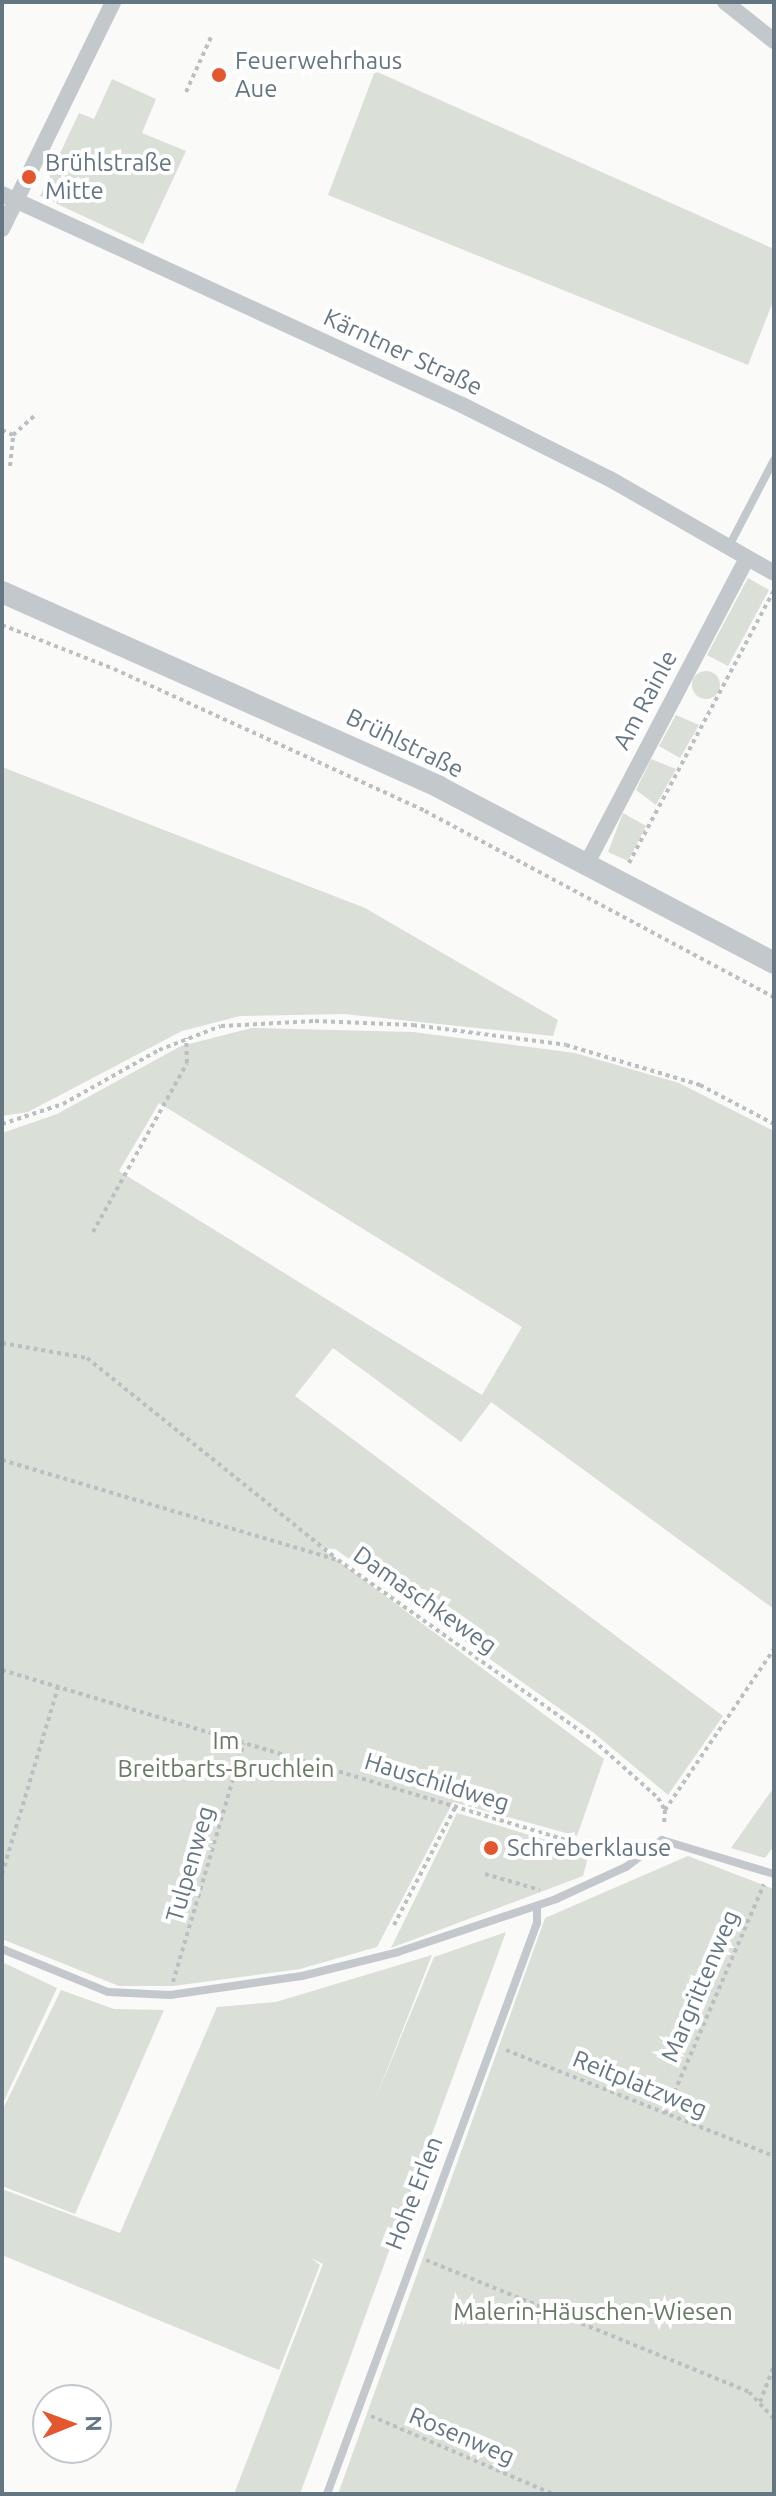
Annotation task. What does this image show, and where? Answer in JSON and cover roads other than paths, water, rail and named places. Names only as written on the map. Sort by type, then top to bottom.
[{"type":"street","points":[[2,229],[9,197],[113,2]]},
{"type":"street","points":[[725,2],[774,41]]},
{"type":"street","name":"Kärntner Straße","points":[[9,197],[462,405],[610,479],[746,560],[774,573]]},
{"type":"street","name":"Am Rainle","points":[[587,863],[746,560]]},
{"type":"street","name":"Brühlstraße","points":[[2,592],[337,738],[587,863],[774,963]]},
{"type":"lane","points":[[728,548],[774,460]]},
{"type":"lane","points":[[2,1949],[108,1992],[170,1995],[353,1965],[537,1907],[626,1867],[662,1840],[770,1874]]},
{"type":"lane","name":"Hohe Erlen","points":[[327,2494],[412,2255],[537,1923],[537,1907]]},
{"type":"place","name":"Feuerwehrhaus Aue","points":[[219,75]]},
{"type":"place","name":"Brühlstraße Mitte","points":[[29,177]]},
{"type":"place","name":"Schreberklause","points":[[491,1848]]},
{"type":"park label","name":"Im Breitbarts-Bruchlein","points":[[226,1755]]},
{"type":"park label","name":"Malerin-Häuschen-Wiesen","points":[[593,2312]]}]
